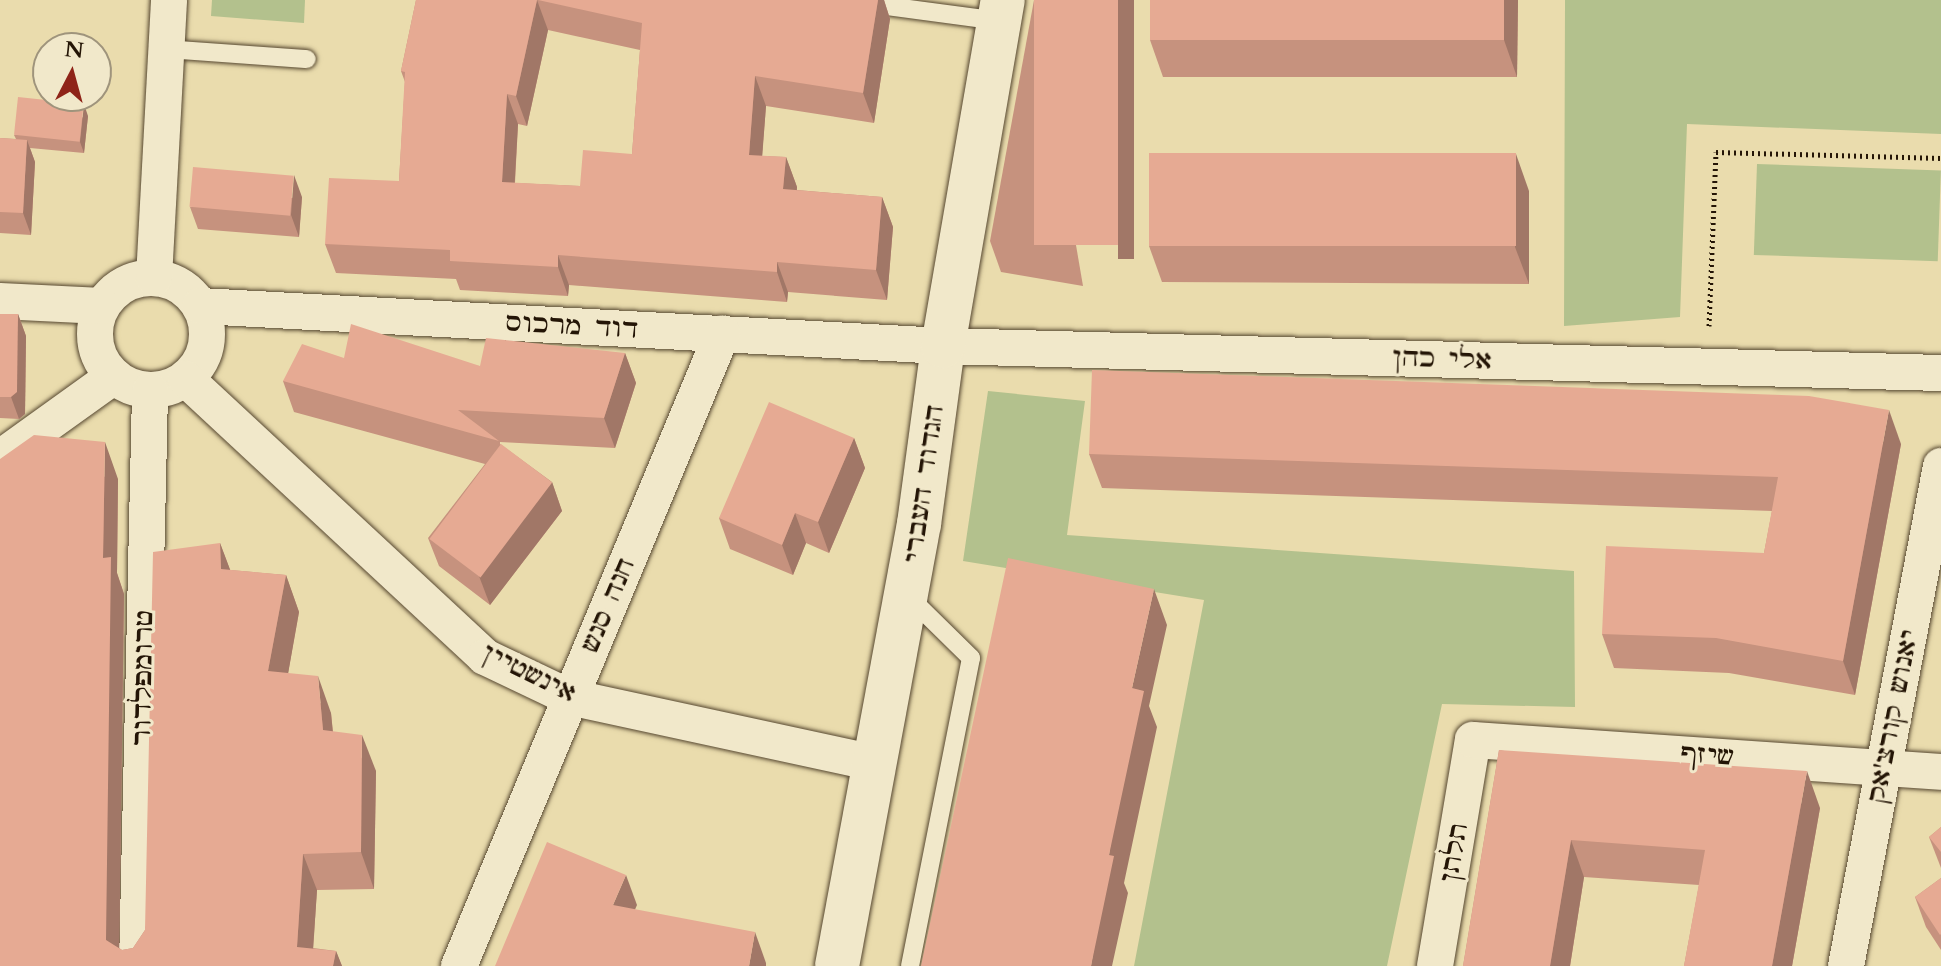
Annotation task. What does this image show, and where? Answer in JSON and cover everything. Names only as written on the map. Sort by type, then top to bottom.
[{"type":"street","points":[[154,278],[169,0]]},
{"type":"street","name":"הגדוד העברי","points":[[837,966],[907,594],[943,346],[1001,11]]},
{"type":"street","points":[[154,278],[181,286],[200,306],[207,346],[186,379],[150,391],[114,376],[96,343],[102,306],[127,283],[154,278]]},
{"type":"street","points":[[0,301],[102,306]]},
{"type":"street","name":"דוד מרכוס","points":[[200,306],[943,346]]},
{"type":"street","name":"חנה סנש","points":[[459,966],[722,334]]},
{"type":"street","name":"אלי כהן","points":[[943,346],[1941,373]]},
{"type":"street","points":[[0,458],[114,376]]},
{"type":"street","name":"אינשטיין","points":[[186,379],[485,657],[569,697],[875,763]]},
{"type":"street","name":"טרומפלדור","points":[[137,966],[150,391]]},
{"type":"street","name":"יאנוש קורצ'אק","points":[[1846,966],[1941,466]]},
{"type":"street","name":"שיזף","points":[[1473,740],[1941,772]]},
{"type":"street","name":"תלתן","points":[[1435,966],[1473,740]]},
{"type":"lane","points":[[842,0],[1001,11]]},
{"type":"lane","points":[[166,49],[307,59]]},
{"type":"lane","points":[[907,594],[971,658],[910,966]]},
{"type":"path","points":[[1708,366],[1716,152],[1941,158]]},
{"type":"green space","points":[[212,0],[305,0],[304,23],[211,16]]},
{"type":"green space","points":[[1565,0],[1941,0],[1941,134],[1687,124],[1680,317],[1564,326]]},
{"type":"green space","points":[[1757,164],[1941,170],[1938,261],[1754,255]]},
{"type":"green space","points":[[988,391],[1085,401],[1067,535],[1574,571],[1575,707],[1442,704],[1387,966],[1134,966],[1204,600],[963,561]]},
{"type":"building","points":[[416,0],[537,0],[516,96],[507,94],[502,182],[580,186],[583,150],[632,154],[642,23],[538,0],[878,0],[863,93],[755,76],[749,155],[786,157],[783,189],[882,197],[876,270],[777,262],[777,272],[558,255],[558,267],[450,261],[450,250],[325,244],[329,178],[399,181],[405,72],[401,71]]},
{"type":"building","points":[[1034,0],[1118,0],[1118,245],[1034,245]]},
{"type":"building","points":[[1150,0],[1504,0],[1504,40],[1150,40]]},
{"type":"building","points":[[18,97],[32,98],[32,112],[83,112],[80,142],[14,135]]},
{"type":"building","points":[[0,138],[27,140],[23,213],[0,212]]},
{"type":"building","points":[[1149,153],[1516,153],[1516,246],[1149,246]]},
{"type":"building","points":[[193,167],[294,176],[290,216],[190,207]]},
{"type":"building","points":[[0,314],[18,314],[17,392],[11,397],[0,397]]},
{"type":"building","points":[[351,324],[480,366],[486,338],[625,353],[604,418],[458,410],[499,441],[283,381],[302,344],[344,358]]},
{"type":"building","points":[[1092,370],[1809,396],[1889,410],[1843,661],[1716,638],[1602,634],[1606,546],[1764,553],[1778,477],[1089,454]]},
{"type":"building","points":[[769,402],[854,438],[818,522],[795,513],[782,545],[719,518]]},
{"type":"building","points":[[34,435],[105,442],[103,558],[111,557],[106,940],[122,950],[133,948],[145,930],[153,552],[220,543],[221,569],[286,575],[268,671],[318,676],[323,730],[362,735],[361,852],[303,854],[297,947],[336,951],[333,966],[0,966],[0,459]]},
{"type":"building","points":[[501,444],[552,483],[480,578],[429,539]]},
{"type":"building","points":[[1008,558],[1154,589],[1132,688],[1144,691],[1109,855],[1114,856],[1091,966],[921,966]]},
{"type":"building","points":[[1499,750],[1807,771],[1772,966],[1684,966],[1705,850],[1571,840],[1550,966],[1463,966]]},
{"type":"building","points":[[1941,827],[1941,852],[1929,837]]},
{"type":"building","points":[[547,842],[626,875],[613,905],[755,932],[749,966],[495,966]]},
{"type":"building","points":[[1941,878],[1941,934],[1940,935],[1915,897]]}]
